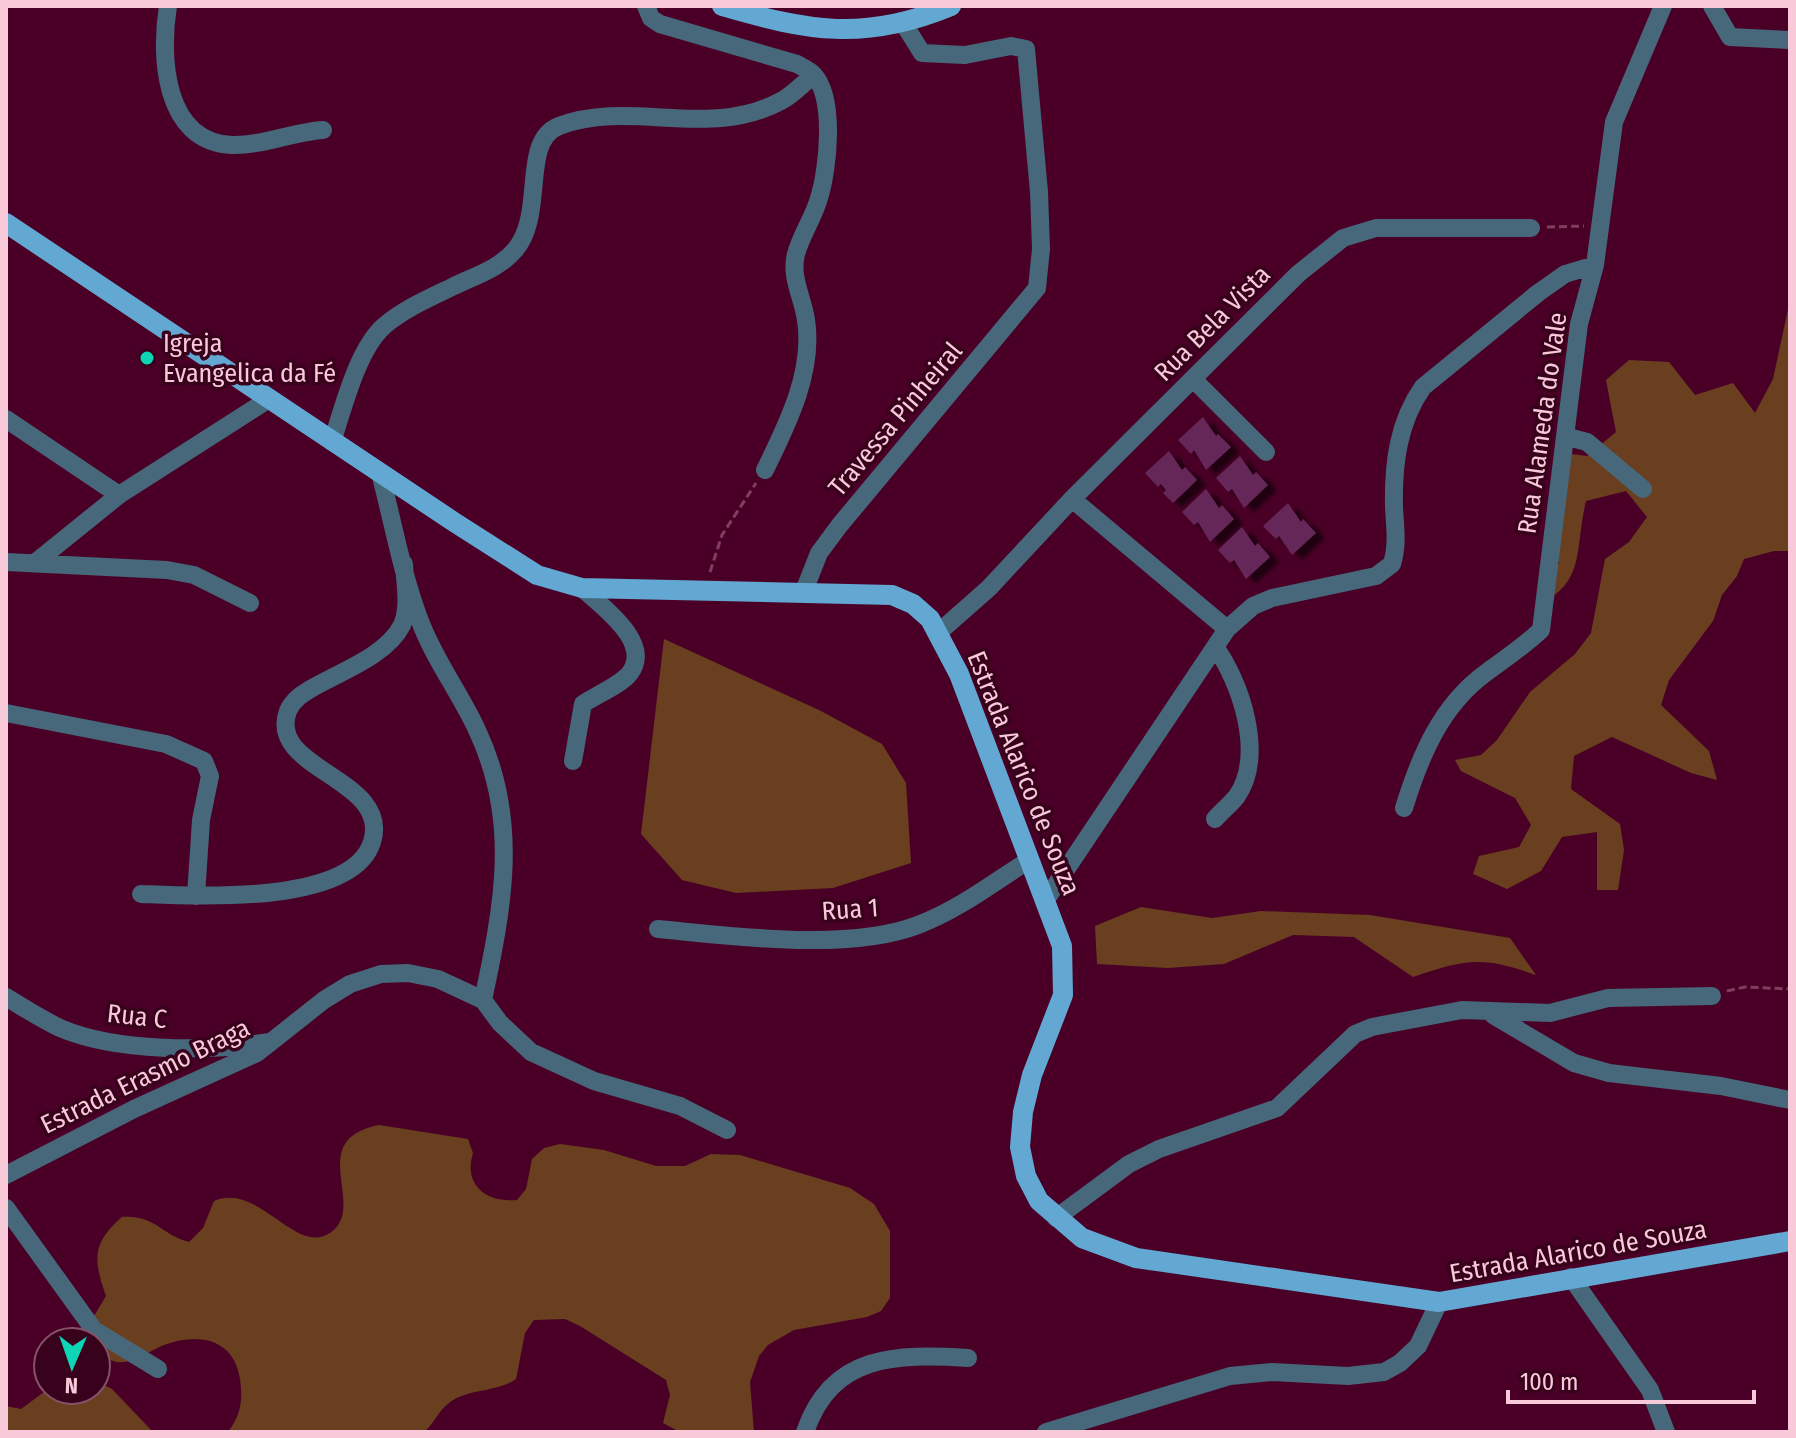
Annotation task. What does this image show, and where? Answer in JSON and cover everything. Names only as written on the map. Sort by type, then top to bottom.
[{"type":"main road","points":[[722,6],[812,29],[854,29],[902,21],[951,6]]},
{"type":"main road","name":"Estrada Alarico de Souza","points":[[6,223],[332,442],[537,575],[582,588],[892,595],[913,604],[938,633],[981,728],[1062,946],[1063,995],[1032,1075],[1023,1112],[1020,1147],[1032,1188],[1056,1218],[1082,1238],[1136,1258],[1439,1302],[1790,1241]]},
{"type":"street","points":[[168,6],[163,49],[165,80],[190,125],[211,140],[230,145],[323,130]]},
{"type":"street","points":[[646,6],[651,18],[660,24],[797,64],[814,75],[821,90],[829,149],[819,199],[796,254],[794,273],[806,321],[805,366],[786,427],[765,470]]},
{"type":"street","name":"Rua Alameda do Vale","points":[[1404,808],[1431,737],[1452,704],[1485,673],[1515,654],[1541,630],[1568,437],[1579,324],[1595,265],[1614,122],[1663,6]]},
{"type":"street","points":[[1712,6],[1730,37],[1790,40]]},
{"type":"street","name":"Travessa Pinheiral","points":[[804,591],[819,553],[839,526],[1037,288],[1041,249],[1039,192],[1026,49],[1011,46],[965,55],[922,53],[902,21]]},
{"type":"street","points":[[332,442],[356,372],[381,329],[404,311],[498,266],[516,250],[527,230],[533,206],[537,146],[552,129],[580,120],[628,116],[697,122],[764,109],[784,100],[814,75]]},
{"type":"street","name":"Rua Bela Vista","points":[[938,633],[989,588],[1072,499],[1298,274],[1329,248],[1355,232],[1376,228],[1531,228]]},
{"type":"street","points":[[1045,901],[1227,629],[1253,606],[1272,598],[1376,576],[1392,564],[1396,541],[1396,453],[1411,403],[1423,387],[1538,293],[1565,274],[1595,265]]},
{"type":"street","points":[[1194,380],[1266,452]]},
{"type":"street","points":[[36,562],[119,495],[269,399]]},
{"type":"street","points":[[6,419],[119,495]]},
{"type":"street","points":[[1568,437],[1587,442],[1643,489]]},
{"type":"street","points":[[380,473],[420,623],[478,731],[495,778],[503,816],[503,896],[483,1000]]},
{"type":"street","points":[[1072,499],[1227,629]]},
{"type":"street","points":[[6,562],[155,569],[194,575],[250,603]]},
{"type":"street","points":[[141,894],[276,894],[339,875],[366,854],[372,842],[374,823],[370,810],[361,799],[299,753],[290,740],[286,719],[294,701],[386,645],[402,624],[406,606],[404,564]]},
{"type":"street","points":[[573,761],[583,704],[630,673],[635,659],[627,631],[582,588]]},
{"type":"street","points":[[1215,647],[1232,671],[1243,699],[1248,757],[1237,795],[1215,819]]},
{"type":"street","points":[[6,713],[166,744],[204,761],[210,776],[201,820],[196,896]]},
{"type":"street","name":"Rua 1","points":[[658,929],[788,938],[880,936],[950,911],[1029,860]]},
{"type":"street","name":"Estrada Erasmo Braga","points":[[6,1175],[123,1114],[257,1053],[324,1000],[350,984],[381,974],[408,973],[438,979],[483,1000],[500,1023],[531,1052],[594,1081],[680,1106],[727,1130]]},
{"type":"street","points":[[1056,1218],[1129,1164],[1159,1149],[1277,1108],[1355,1034],[1372,1027],[1462,1010],[1550,1013],[1608,998],[1712,996]]},
{"type":"street","name":"Rua C","points":[[6,997],[62,1029],[98,1039],[188,1046],[271,1042]]},
{"type":"street","points":[[1486,1010],[1574,1063],[1609,1073],[1721,1086],[1790,1100]]},
{"type":"street","points":[[6,1208],[94,1330],[158,1369]]},
{"type":"street","points":[[1571,1277],[1645,1382],[1666,1432]]},
{"type":"street","points":[[1046,1432],[1230,1376],[1272,1372],[1348,1376],[1384,1372],[1400,1363],[1418,1346],[1439,1302]]},
{"type":"street","points":[[805,1432],[826,1391],[853,1369],[883,1359],[919,1356],[968,1358]]},
{"type":"path","points":[[1531,228],[1601,225]]},
{"type":"path","points":[[704,590],[722,535],[765,470]]},
{"type":"path","points":[[1712,996],[1745,987],[1790,989]]},
{"type":"shaded area","points":[[1790,300],[1790,551],[1774,551],[1744,559],[1737,576],[1722,595],[1713,621],[1669,680],[1661,705],[1709,751],[1717,780],[1691,773],[1612,737],[1574,756],[1571,789],[1620,824],[1624,850],[1618,890],[1597,890],[1597,832],[1562,837],[1541,871],[1507,889],[1473,874],[1479,856],[1519,847],[1531,825],[1515,798],[1461,771],[1455,760],[1481,755],[1497,740],[1530,692],[1575,654],[1591,633],[1605,559],[1629,542],[1647,517],[1626,491],[1586,501],[1576,564],[1571,576],[1552,597],[1535,606],[1559,563],[1544,534],[1563,453],[1587,456],[1616,432],[1606,380],[1629,360],[1669,362],[1695,395],[1733,383],[1755,413],[1773,379]]},
{"type":"shaded area","points":[[664,639],[819,710],[882,744],[906,783],[911,863],[833,888],[736,893],[682,880],[641,834]]},
{"type":"shaded area","points":[[1141,907],[1212,918],[1261,911],[1370,915],[1510,938],[1536,975],[1502,965],[1474,962],[1447,966],[1413,977],[1354,937],[1293,935],[1224,964],[1168,968],[1097,964],[1095,926]]},
{"type":"shaded area","points":[[379,1125],[468,1139],[473,1153],[471,1174],[474,1183],[487,1195],[506,1200],[517,1200],[526,1189],[532,1159],[544,1148],[560,1144],[604,1150],[656,1166],[685,1166],[711,1154],[740,1155],[850,1188],[874,1204],[890,1231],[890,1298],[881,1311],[867,1317],[794,1330],[768,1345],[759,1356],[750,1382],[754,1432],[676,1430],[663,1423],[670,1395],[666,1380],[565,1319],[534,1320],[525,1333],[516,1379],[500,1387],[457,1398],[445,1406],[424,1432],[228,1432],[238,1413],[241,1387],[236,1366],[223,1347],[202,1339],[190,1339],[159,1347],[135,1360],[112,1361],[112,1326],[91,1326],[106,1296],[97,1262],[100,1244],[112,1226],[122,1217],[143,1219],[189,1242],[203,1228],[214,1201],[230,1198],[246,1201],[303,1235],[317,1237],[330,1233],[340,1222],[343,1207],[340,1159],[345,1145],[357,1133]]},
{"type":"shaded area","points":[[112,1389],[153,1432],[6,1432],[6,1406],[21,1409],[32,1401],[32,1406],[112,1406]]},
{"type":"building","points":[[1203,417],[1216,436],[1218,434],[1231,447],[1206,470],[1194,450],[1191,454],[1178,440]]},
{"type":"building","points":[[1169,451],[1182,470],[1185,467],[1197,480],[1173,503],[1163,493],[1166,490],[1161,484],[1158,487],[1145,473]]},
{"type":"building","points":[[1240,456],[1253,475],[1256,472],[1268,485],[1244,508],[1232,489],[1228,492],[1216,478]]},
{"type":"building","points":[[1206,489],[1219,508],[1222,505],[1234,519],[1210,542],[1198,522],[1194,525],[1182,512]]},
{"type":"building","points":[[1288,503],[1301,522],[1303,519],[1316,533],[1292,555],[1279,536],[1276,539],[1263,526]]},
{"type":"building","points":[[1242,527],[1255,546],[1258,543],[1270,557],[1246,579],[1234,560],[1230,563],[1218,550]]},
{"type":"place","name":"Igreja Evangelica da Fé","points":[[147,358]]}]
